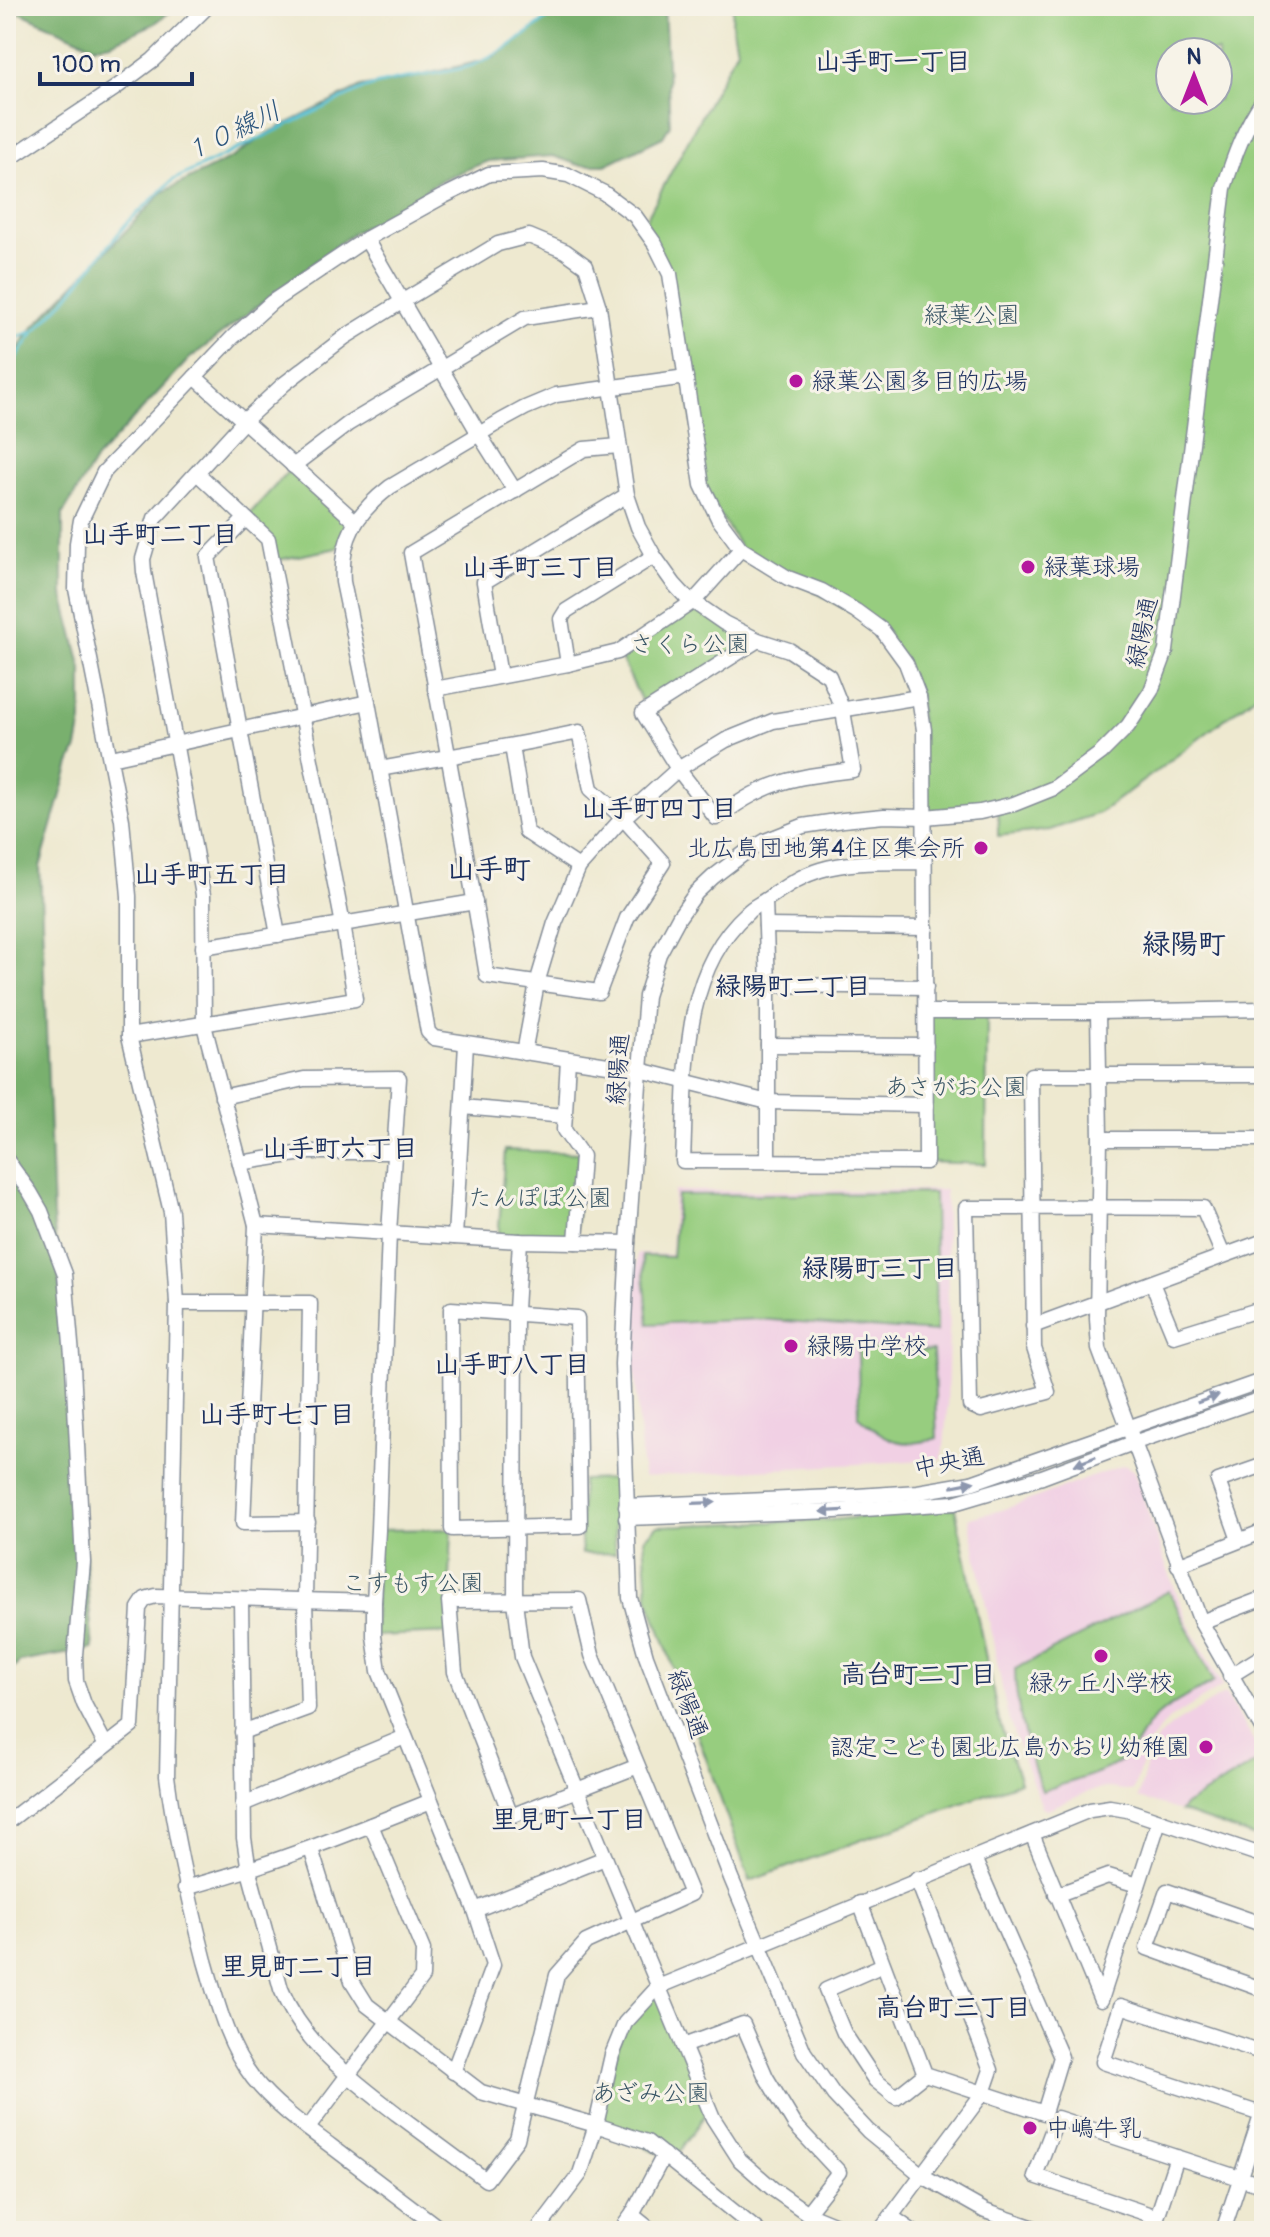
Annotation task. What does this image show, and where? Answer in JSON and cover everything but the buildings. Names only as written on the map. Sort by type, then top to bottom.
[{"type":"street","points":[[6,161],[153,60],[208,6]]},
{"type":"street","name":"緑陽通","points":[[1043,2231],[985,2211],[923,2176],[868,2131],[804,2052],[731,1878],[646,1656],[630,1598],[622,1364],[646,996],[659,954],[696,893],[755,847],[803,826],[884,816],[962,815],[998,809],[1054,788],[1101,753],[1128,726],[1151,691],[1166,651],[1224,188],[1240,140],[1264,99]]},
{"type":"street","points":[[443,2231],[271,2099],[253,2078],[239,2057],[220,2016],[185,1888],[167,1776],[177,1303],[171,1212],[129,1036],[129,896],[122,820],[76,589],[81,520],[104,472],[233,337],[272,302],[366,239],[489,174],[543,171],[568,175],[604,193],[635,216],[655,244],[670,274],[702,485],[718,518],[741,549],[788,578],[822,591],[882,630],[906,663],[919,697],[924,730],[926,1162],[683,1161],[694,1010],[704,975],[731,929],[749,910],[792,881],[823,869],[924,862]]},
{"type":"street","points":[[308,1522],[243,1523],[256,1225],[204,1025],[203,895],[143,559],[155,518],[244,421],[317,357],[498,244],[529,236],[565,251],[586,266],[599,307],[627,495],[638,527],[654,556],[674,584],[724,623],[758,640],[789,650],[829,676],[843,711],[853,770],[808,776],[760,791],[716,818],[678,769],[643,713],[758,640]]},
{"type":"street","points":[[366,239],[515,491]]},
{"type":"street","points":[[293,466],[348,424],[525,318],[599,307]]},
{"type":"street","points":[[195,377],[356,522]]},
{"type":"street","points":[[686,377],[556,395],[525,408],[371,501],[356,522],[345,546],[343,582],[428,1032],[434,1038],[466,1044],[640,1070],[768,1102],[926,1105]]},
{"type":"street","points":[[380,769],[448,757],[512,746],[579,732],[591,789],[623,818],[663,863],[627,918],[599,992],[487,976],[475,902],[448,757],[435,689],[411,553],[584,449],[619,446]]},
{"type":"street","points":[[129,1036],[355,999],[268,539],[197,473]]},
{"type":"street","points":[[500,676],[484,582],[627,495]]},
{"type":"street","points":[[245,519],[208,557],[278,935]]},
{"type":"street","points":[[435,689],[618,652],[694,601],[741,549]]},
{"type":"street","points":[[568,664],[561,619],[566,611],[654,556]]},
{"type":"street","points":[[524,1053],[537,983],[555,923],[579,867],[623,818],[678,769],[726,740],[773,721],[919,697]]},
{"type":"street","points":[[111,758],[368,702]]},
{"type":"street","points":[[512,746],[526,832],[579,867]]},
{"type":"street","points":[[765,901],[768,1161]]},
{"type":"street","points":[[203,947],[475,902]]},
{"type":"street","points":[[766,926],[926,928]]},
{"type":"street","points":[[768,985],[926,987]]},
{"type":"street","points":[[926,1012],[1264,1009]]},
{"type":"street","points":[[1098,1012],[1099,1349],[1201,1622],[1263,1729]]},
{"type":"street","points":[[455,1237],[466,1044]]},
{"type":"street","points":[[768,1045],[926,1046]]},
{"type":"street","points":[[568,1059],[564,1130],[582,1156],[576,1242]]},
{"type":"street","points":[[1223,1255],[1203,1208],[1098,1207],[1032,1208],[966,1208],[970,1405],[981,1410],[1048,1392],[1034,1348],[1033,1326],[1032,1208],[1031,1075],[1264,1075]]},
{"type":"street","points":[[222,1097],[304,1079],[399,1078],[389,1233],[374,1636],[379,1671],[475,1910],[493,1965],[453,2072]]},
{"type":"street","points":[[463,1107],[565,1116]]},
{"type":"street","points":[[1100,1139],[1264,1139]]},
{"type":"street","points":[[240,1163],[309,1152],[394,1152]]},
{"type":"street","points":[[6,1159],[41,1211],[65,1274],[83,1562],[75,1655],[76,1681],[106,1746]]},
{"type":"street","points":[[256,1225],[520,1241],[628,1243]]},
{"type":"street","points":[[520,1241],[516,1314],[515,1601],[522,1657],[713,2118],[740,2160],[773,2189],[807,2213],[851,2231]]},
{"type":"street","points":[[1033,1326],[1264,1241]]},
{"type":"street","points":[[1152,1283],[1174,1336],[1264,1308]]},
{"type":"street","points":[[177,1303],[310,1303],[305,1600],[308,1708],[242,1732]]},
{"type":"street","points":[[451,1309],[516,1314],[577,1318],[580,1526],[452,1529],[451,1309]]},
{"type":"street","name":"中央通","points":[[1130,1436],[1215,1396],[1264,1380]]},
{"type":"street","name":"中央通","points":[[626,1512],[918,1492],[971,1483],[1264,1398]]},
{"type":"street","points":[[1239,1540],[1218,1481],[1264,1465]]},
{"type":"street","points":[[1178,1565],[1264,1531]]},
{"type":"street","points":[[6,1823],[132,1726],[139,1608],[145,1599],[156,1596],[374,1602]]},
{"type":"street","points":[[1201,1622],[1264,1598]]},
{"type":"street","points":[[241,1599],[244,1838],[249,1871],[287,2005],[313,2042],[347,2076],[486,2180],[517,2139],[557,1975],[586,1942],[691,1894],[638,1766],[592,1655],[579,1600],[449,1601],[455,1672],[511,1816],[638,1766]]},
{"type":"street","points":[[1230,1676],[1264,1655]]},
{"type":"street","points":[[243,1804],[405,1737]]},
{"type":"street","points":[[185,1888],[249,1871],[431,1801]]},
{"type":"street","points":[[537,2231],[580,2174],[596,2125],[612,2055],[625,2023],[658,1987],[1090,1810],[1110,1807],[1127,1810],[1264,1856]]},
{"type":"street","points":[[1032,1834],[1101,2000],[1159,1821]]},
{"type":"street","points":[[308,2128],[422,1977],[423,1950],[371,1825]]},
{"type":"street","points":[[311,1849],[352,1981],[367,2005],[481,2092],[647,2142],[758,2231]]},
{"type":"street","points":[[475,1910],[605,1858]]},
{"type":"street","points":[[925,2074],[1044,2113],[1061,2057],[974,1858]]},
{"type":"street","points":[[1056,1895],[1108,1876],[1138,1885]]},
{"type":"street","points":[[880,2231],[983,2093],[991,2070],[917,1879]]},
{"type":"street","points":[[1264,1925],[1167,1891],[1147,1948],[1264,1990]]},
{"type":"street","points":[[860,1903],[925,2074]]},
{"type":"street","points":[[883,1965],[826,1990],[844,2033],[875,2080],[896,2097],[925,2074]]},
{"type":"street","points":[[1223,2231],[1263,2112],[1103,2062],[1121,2006],[1264,2053]]},
{"type":"street","points":[[683,2046],[743,2024],[766,2077],[795,2125],[839,2172],[807,2213]]},
{"type":"street","points":[[1177,2157],[1157,2217],[1035,2176],[1057,2118],[1177,2157],[1241,2178],[1264,2186]]},
{"type":"street","points":[[620,2231],[664,2155]]},
{"type":"street","points":[[632,2215],[652,2231]]},
{"type":"street","points":[[892,2217],[912,2231]]},
{"type":"shaded area","name":"緑陽中学校","points":[[945,1190],[949,1330],[947,1411],[941,1459],[643,1477],[634,1362],[637,1254],[671,1255],[674,1191]]},
{"type":"shaded area","name":"緑ヶ丘小学校","points":[[1124,1465],[1134,1471],[1189,1625],[1223,1686],[1168,1720],[1149,1743],[1133,1791],[1107,1788],[1091,1791],[1047,1809],[1042,1807],[1008,1718],[969,1518],[1002,1510]]},
{"type":"shaded area","name":"認定こども園北広島かおり幼稚園","points":[[1225,1693],[1264,1758],[1185,1805],[1180,1811],[1138,1798],[1149,1755],[1158,1738],[1173,1725]]},
{"type":"green space","points":[[6,6],[178,6],[154,24],[111,43],[94,46]]},
{"type":"green space","points":[[565,6],[664,6],[670,125],[663,137],[605,165],[579,165],[553,156],[488,161],[443,179],[374,223],[354,232],[189,359],[96,459],[63,514],[63,595],[82,669],[82,721],[77,748],[40,867],[53,1215],[93,1649],[20,1662],[8,1674],[6,1683],[6,366],[31,330],[163,192],[235,156],[266,134],[361,87],[493,58]]},
{"type":"green space","name":"緑葉公園","points":[[733,6],[1264,6],[1264,689],[1099,813],[1050,830],[998,836],[998,810],[925,817],[919,697],[882,630],[741,549],[702,485],[674,296],[645,221],[737,49],[732,24]]},
{"type":"green space","points":[[293,466],[356,522],[337,548],[273,561],[268,539],[245,519]]},
{"type":"green space","name":"さくら公園","points":[[694,601],[752,644],[643,713],[643,704],[618,652]]},
{"type":"green space","name":"あさがお公園","points":[[926,1012],[987,1012],[986,1164],[926,1162]]},
{"type":"green space","name":"たんぽぽ公園","points":[[505,1150],[579,1153],[576,1242],[498,1240]]},
{"type":"green space","points":[[934,1193],[936,1332],[758,1319],[649,1324],[642,1256],[672,1257],[677,1195]]},
{"type":"green space","points":[[858,1348],[933,1351],[937,1438],[915,1443],[896,1441],[859,1417]]},
{"type":"green space","points":[[614,1479],[615,1553],[582,1554],[582,1480]]},
{"type":"green space","points":[[955,1508],[999,1721],[1020,1782],[750,1881],[648,1597],[644,1539],[657,1526],[831,1520]]},
{"type":"green space","name":"こすもす公園","points":[[452,1529],[449,1601],[452,1633],[374,1636],[378,1530]]},
{"type":"green space","points":[[1169,1591],[1214,1682],[1164,1710],[1121,1761],[1042,1791],[1024,1731],[1015,1669]]},
{"type":"green space","points":[[1264,1758],[1264,1840],[1180,1811],[1185,1805]]},
{"type":"green space","name":"あざみ公園","points":[[658,1987],[709,2109],[672,2163],[664,2155],[596,2125],[625,2023]]},
{"type":"waterway","name":"１０線川","points":[[6,341],[35,331],[65,300],[126,224],[173,180],[365,88],[476,64],[516,42],[564,6]]},
{"type":"waterway","points":[[6,373],[33,334]]},
{"type":"place","name":"緑葉公園多目的広場","points":[[796,381]]},
{"type":"place","name":"緑葉球場","points":[[1028,567]]},
{"type":"place","name":"北広島団地第4住区集会所","points":[[981,848]]},
{"type":"place","name":"緑陽中学校","points":[[791,1346]]},
{"type":"place","name":"緑ヶ丘小学校","points":[[1101,1656]]},
{"type":"place","name":"認定こども園北広島かおり幼稚園","points":[[1206,1747]]},
{"type":"place","name":"中嶋牛乳","points":[[1030,2128]]},
{"type":"district","name":"山手町一丁目","points":[[893,61]]},
{"type":"district","name":"山手町二丁目","points":[[160,534]]},
{"type":"district","name":"山手町三丁目","points":[[540,567]]},
{"type":"district","name":"山手町四丁目","points":[[659,808]]},
{"type":"district","name":"山手町","points":[[489,868]]},
{"type":"district","name":"山手町五丁目","points":[[212,874]]},
{"type":"district","name":"緑陽町","points":[[1184,943]]},
{"type":"district","name":"緑陽町二丁目","points":[[793,986]]},
{"type":"district","name":"山手町六丁目","points":[[340,1148]]},
{"type":"district","name":"緑陽町三丁目","points":[[880,1268]]},
{"type":"district","name":"山手町八丁目","points":[[512,1364]]},
{"type":"district","name":"山手町七丁目","points":[[277,1414]]},
{"type":"district","name":"高台町二丁目","points":[[918,1674]]},
{"type":"district","name":"里見町一丁目","points":[[569,1819]]},
{"type":"district","name":"里見町二丁目","points":[[298,1966]]},
{"type":"district","name":"高台町三丁目","points":[[953,2007]]}]
